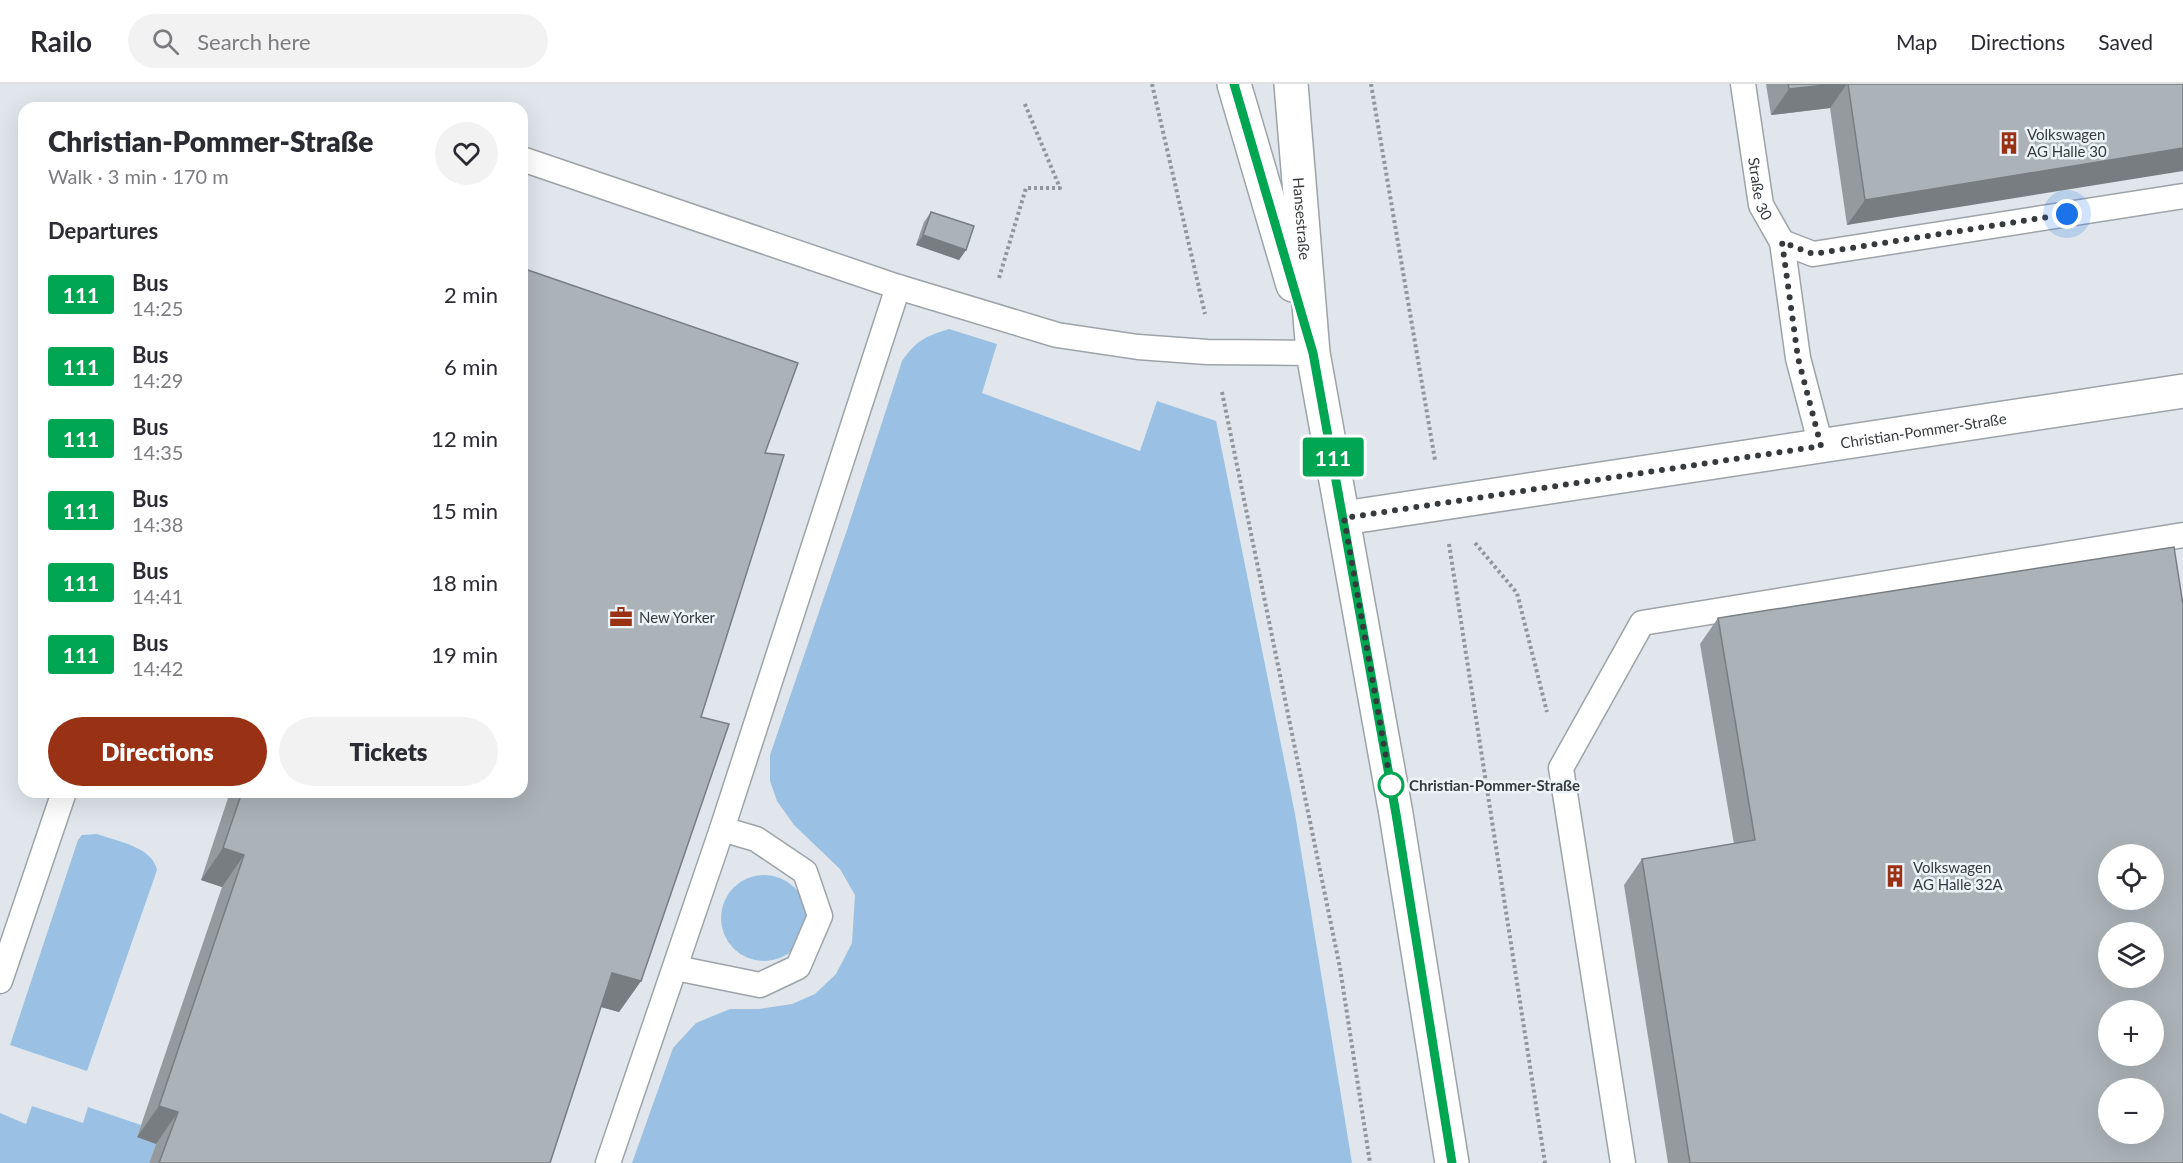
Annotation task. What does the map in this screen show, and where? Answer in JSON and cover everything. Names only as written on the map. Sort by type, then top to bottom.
[{"type":"main road","name":"Hansestraße","points":[[1234,84],[1313,353],[1396,814],[1452,1163]]},
{"type":"main road","name":"Hansestraße","points":[[1291,84],[1313,353]]},
{"type":"main road","name":"Christian-Pommer-Straße","points":[[1344,518],[2183,391]]},
{"type":"lane","name":"Straße 30","points":[[1743,84],[1761,205],[1782,242]]},
{"type":"lane","points":[[528,161],[898,287],[1057,335],[1138,347],[1214,352],[1313,353]]},
{"type":"lane","points":[[1821,446],[1798,358],[1782,242],[1813,254],[2183,196]]},
{"type":"lane","points":[[608,1163],[676,968],[898,287]]},
{"type":"lane","points":[[1623,1163],[1561,768],[1642,622],[2183,535]]},
{"type":"lane","points":[[0,981],[62,798]]},
{"type":"lane","points":[[676,968],[760,984],[798,967],[820,916],[805,872],[756,839],[722,829]]},
{"type":"path","points":[[1152,84],[1214,352],[1340,968],[1370,1163]]},
{"type":"path","points":[[1371,84],[1442,503],[1545,1163]]},
{"type":"path","points":[[964,307],[998,284],[1026,188],[1060,188],[1024,102]]},
{"type":"path","points":[[1442,503],[1517,593],[1561,768]]},
{"type":"shaded area","points":[[949,329],[997,344],[982,393],[1140,451],[1157,401],[1216,421],[1295,814],[1352,1163],[632,1163],[673,1048],[696,1023],[730,1009],[759,1009],[792,1004],[815,994],[836,974],[852,943],[855,895],[840,869],[794,825],[777,801],[770,781],[770,755],[902,361],[922,340]]},
{"type":"shaded area","points":[[97,834],[141,850],[154,862],[157,870],[87,1071],[10,1045],[78,840],[82,835]]},
{"type":"shaded area","points":[[764,875],[788,882],[800,894],[807,918],[800,942],[788,954],[764,961],[740,954],[728,942],[721,918],[728,894],[740,882]]},
{"type":"shaded area","points":[[32,1106],[83,1123],[88,1107],[141,1125],[137,1137],[156,1144],[149,1163],[0,1163],[0,1113],[26,1124]]},
{"type":"building","points":[[1788,84],[1834,84],[1789,89]]},
{"type":"building","name":"Volkswagen AG Halle 30","points":[[1848,84],[2183,84],[2183,148],[1865,200]]},
{"type":"building","points":[[931,212],[974,226],[966,250],[923,235]]},
{"type":"building","name":"New Yorker","points":[[528,270],[798,363],[765,453],[784,455],[701,717],[729,724],[641,981],[612,973],[550,1163],[159,1163],[178,1112],[159,1106],[244,855],[223,848],[240,798],[528,798]]},
{"type":"building","name":"Volkswagen AG Halle 32A","points":[[2174,547],[2183,605],[2183,1163],[1690,1163],[1642,859],[1755,840],[1718,618]]},
{"type":"bus line","name":"111","points":[[1234,84],[1313,353],[1396,814],[1452,1163]]},
{"type":"place","name":"Volkswagen AG Halle 30","points":[[2009,143]]},
{"type":"place","name":"New Yorker","points":[[621,617]]},
{"type":"place","name":"Christian-Pommer-Straße","points":[[1391,785]]},
{"type":"place","name":"Volkswagen AG Halle 32A","points":[[1895,876]]},
{"type":"route","points":[[1391,785],[1392,791],[1344,518],[1821,446],[1798,358],[1782,242],[1813,254],[2067,214]]}]
